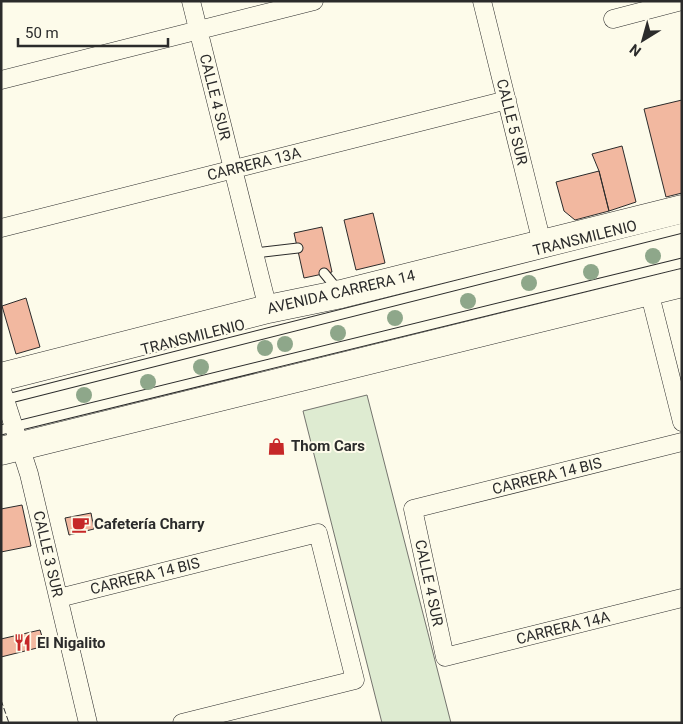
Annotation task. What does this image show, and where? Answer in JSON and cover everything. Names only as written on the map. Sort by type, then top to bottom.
[{"type":"main road","name":"AVENIDA CARRERA 14","points":[[2,391],[268,309],[341,294],[682,209]]},
{"type":"main road","points":[[9,439],[682,283]]},
{"type":"street","name":"CALLE 4 SUR","points":[[191,1],[268,309]]},
{"type":"street","points":[[1,80],[314,1]]},
{"type":"street","name":"CALLE 5 SUR","points":[[482,1],[542,243]]},
{"type":"street","points":[[613,18],[682,1]]},
{"type":"street","name":"CARRERA 13A","points":[[1,228],[506,100]]},
{"type":"street","points":[[649,292],[682,422]]},
{"type":"street","name":"CALLE 3 SUR","points":[[2,391],[9,439],[29,474],[88,723]]},
{"type":"street","name":"CARRERA 14 BIS","points":[[413,509],[682,442]]},
{"type":"street","name":"CALLE 4 SUR","points":[[413,509],[445,657]]},
{"type":"street","name":"CARRERA 14 BIS","points":[[59,598],[318,533],[355,680],[182,723]]},
{"type":"street","name":"CARRERA 14A","points":[[445,657],[682,598]]},
{"type":"lane","name":"TRANSMILENIO","points":[[2,391],[682,228]]},
{"type":"lane","points":[[255,253],[298,248]]},
{"type":"lane","points":[[9,439],[682,263]]},
{"type":"lane","points":[[324,273],[341,294]]},
{"type":"green space","points":[[367,395],[451,723],[382,723],[303,411]]},
{"type":"building","points":[[682,100],[682,193],[666,197],[644,109]]},
{"type":"building","points":[[622,146],[636,202],[609,211],[599,171],[592,154]]},
{"type":"building","points":[[599,171],[609,211],[575,220],[564,211],[556,182]]},
{"type":"building","points":[[373,213],[385,263],[356,270],[344,220]]},
{"type":"building","points":[[322,227],[332,272],[304,278],[294,233]]},
{"type":"building","points":[[26,298],[40,347],[16,354],[2,306]]},
{"type":"building","points":[[22,505],[31,546],[1,552],[1,509]]},
{"type":"building","name":"Cafetería Charry","points":[[91,513],[94,529],[69,535],[65,518]]},
{"type":"building","name":"El Nigalito","points":[[40,630],[45,646],[1,657],[1,639]]},
{"type":"fence","points":[[1,700],[9,723]]},
{"type":"place","name":"Thom Cars","points":[[277,446]]},
{"type":"place","name":"Cafetería Charry","points":[[80,524]]},
{"type":"place","name":"El Nigalito","points":[[23,643]]}]
